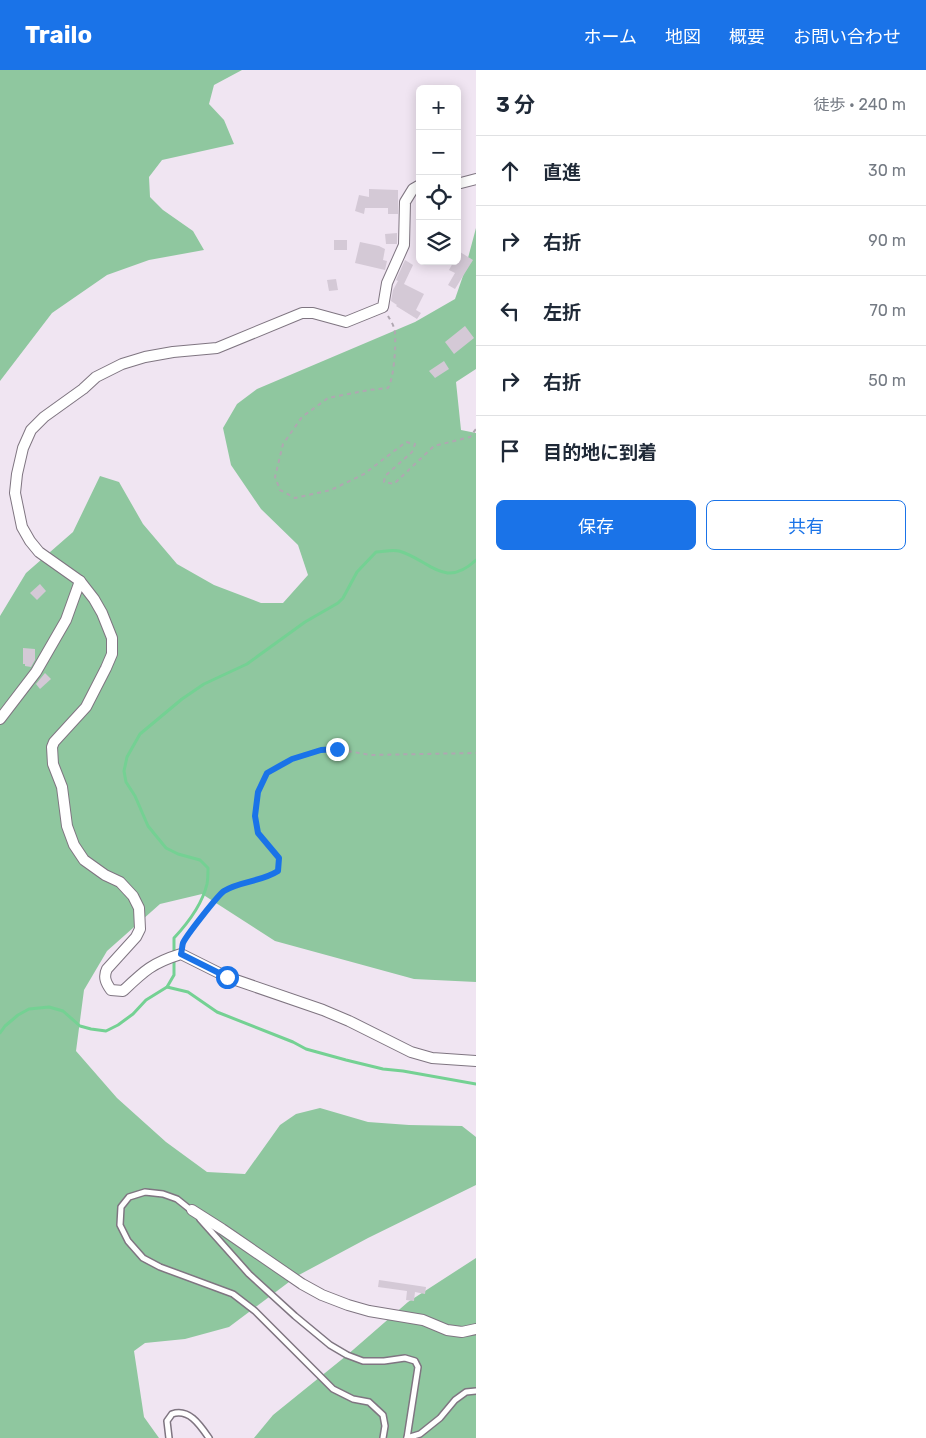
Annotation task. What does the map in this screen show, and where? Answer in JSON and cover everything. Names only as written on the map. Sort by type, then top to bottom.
[{"type":"street","points":[[461,183],[476,179]]},
{"type":"street","points":[[416,187],[412,189],[405,202],[404,245],[387,283],[383,307],[346,322],[312,313],[302,313],[217,348],[145,356],[122,364],[96,377],[83,389],[44,416],[31,430],[23,448],[15,493],[22,527],[30,541],[39,552],[80,581],[102,612],[112,638],[112,654],[86,706],[54,742],[52,747],[53,764],[62,787],[67,826],[74,845],[84,860],[105,875],[120,882],[133,896],[139,908],[140,929],[136,938],[104,974],[106,983],[111,990],[123,991],[147,969],[162,960],[181,954],[227,977],[323,1010],[349,1021],[411,1052],[432,1058],[476,1062]]},
{"type":"street","points":[[0,719],[36,672],[66,620],[80,581]]},
{"type":"street","points":[[192,1210],[302,1284],[322,1295],[369,1311],[423,1320],[447,1330],[462,1332],[476,1329]]},
{"type":"lane","points":[[383,1438],[385,1426],[383,1415],[369,1402],[353,1399],[333,1389],[255,1311],[233,1294],[160,1267],[143,1258],[128,1241],[120,1225],[121,1207],[129,1197],[145,1192],[163,1194],[178,1199],[192,1210],[249,1274],[330,1345],[347,1355],[363,1361],[405,1358],[415,1362],[418,1367],[407,1438],[420,1434],[440,1418],[466,1392],[476,1391]]},
{"type":"lane","points":[[169,1438],[167,1421],[172,1414],[178,1412],[190,1415],[210,1438]]},
{"type":"path","points":[[383,307],[395,332],[393,368],[388,388],[328,398],[302,417],[283,444],[275,477],[280,490],[296,498],[331,490],[364,474],[406,442],[415,444],[412,452],[385,476],[384,482],[394,484],[434,446],[470,437],[476,429]]},
{"type":"path","points":[[181,954],[183,943],[189,933],[223,892],[240,884],[270,876],[278,871],[279,858],[258,833],[255,816],[258,792],[267,773],[292,759],[321,750],[337,749],[370,755],[476,753]]},
{"type":"green space","points":[[0,70],[242,70],[214,85],[209,104],[224,120],[234,144],[162,160],[149,177],[150,197],[163,210],[193,231],[204,250],[149,260],[107,275],[52,313],[0,381]]},
{"type":"green space","points":[[476,228],[476,369],[456,382],[461,430],[476,433],[476,982],[414,979],[275,941],[202,894],[160,904],[107,951],[84,990],[76,1051],[117,1098],[166,1142],[207,1172],[245,1174],[280,1125],[296,1114],[320,1108],[368,1122],[462,1126],[476,1137],[476,1185],[368,1238],[297,1276],[229,1327],[185,1339],[145,1343],[134,1351],[144,1417],[159,1438],[0,1438],[0,616],[26,573],[73,532],[100,476],[119,482],[143,524],[177,564],[214,585],[261,603],[283,603],[308,575],[298,545],[261,509],[231,465],[223,428],[237,404],[257,389],[415,322],[455,299]]},
{"type":"green space","points":[[476,1258],[476,1438],[254,1438],[273,1415],[346,1356],[408,1302]]},
{"type":"building","points":[[369,189],[398,190],[398,214],[388,214],[388,208],[365,208],[364,214],[355,211],[359,195],[369,197]]},
{"type":"building","points":[[397,233],[397,244],[386,244],[385,234]]},
{"type":"building","points":[[334,240],[347,240],[347,250],[334,250]]},
{"type":"building","points":[[360,242],[385,249],[383,260],[387,261],[385,270],[355,263]]},
{"type":"building","points":[[461,253],[473,260],[455,289],[448,285],[455,273],[449,270],[452,265],[461,265]]},
{"type":"building","points":[[405,260],[413,265],[404,284],[424,294],[416,310],[421,313],[417,319],[391,301],[393,290],[398,281],[396,280]]},
{"type":"building","points":[[336,279],[338,290],[329,291],[327,280]]},
{"type":"building","points":[[465,326],[474,338],[454,354],[445,342]]},
{"type":"building","points":[[444,361],[449,369],[435,378],[429,371]]},
{"type":"building","points":[[40,584],[46,591],[37,600],[30,593]]},
{"type":"building","points":[[23,648],[35,649],[35,660],[31,667],[23,664]]},
{"type":"building","points":[[45,673],[51,679],[40,689],[36,684]]},
{"type":"building","points":[[379,1280],[426,1287],[425,1294],[415,1292],[414,1301],[406,1300],[407,1291],[378,1287]]},
{"type":"waterway","points":[[0,1033],[18,1015],[29,1009],[49,1007],[63,1011],[80,1026],[106,1031],[118,1025],[133,1014],[146,1000],[167,987],[174,975],[174,938],[189,920],[202,899],[207,884],[208,868],[200,860],[178,854],[166,848],[148,826],[135,796],[126,782],[124,771],[127,757],[140,734],[182,699],[204,684],[247,664],[305,622],[338,603],[343,598],[357,572],[376,552],[399,551],[446,573],[455,573],[465,569],[476,560]]},
{"type":"waterway","points":[[167,987],[188,992],[217,1012],[306,1049],[383,1069],[476,1084]]},
{"type":"route","points":[[227,977],[181,954],[183,943],[223,892],[240,884],[270,876],[278,871],[279,858],[258,833],[255,816],[258,792],[267,773],[292,759],[321,750],[337,749]]}]
